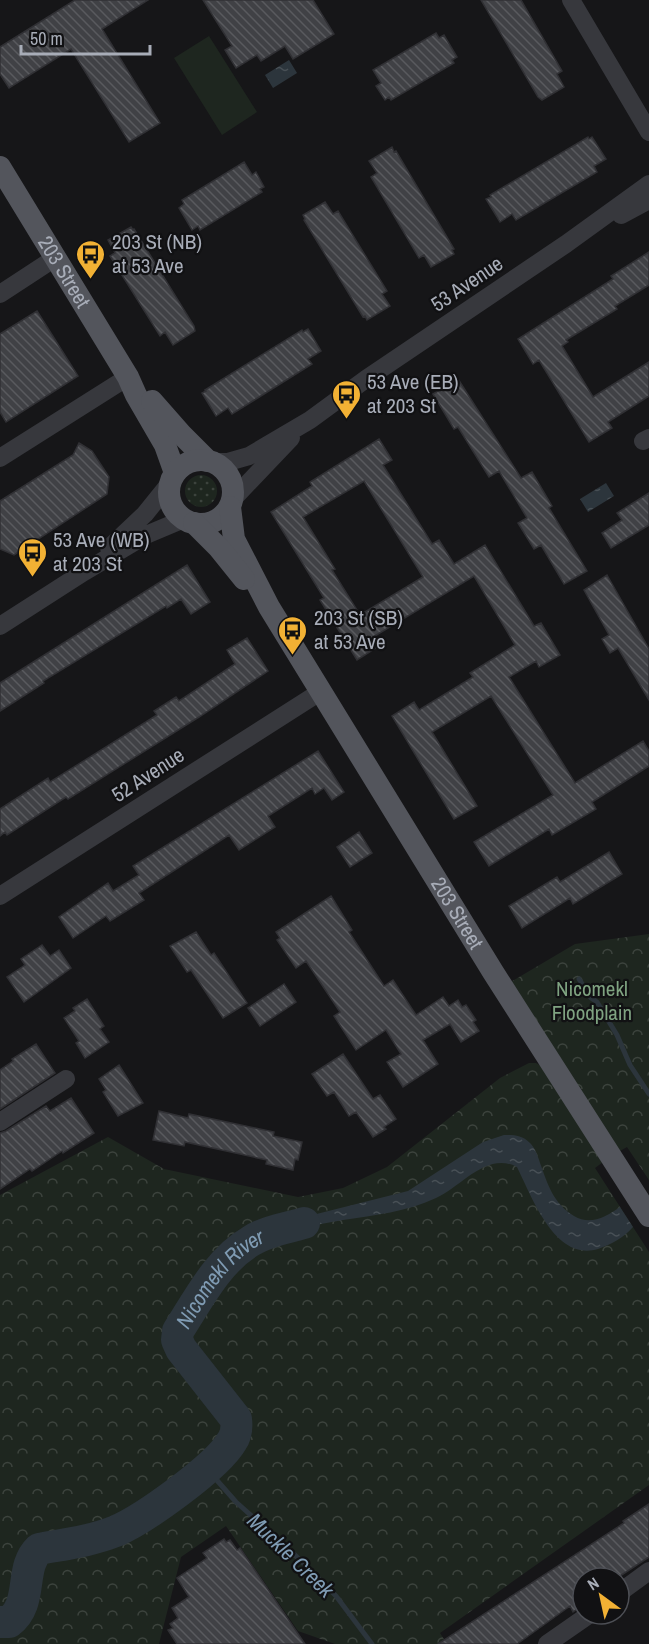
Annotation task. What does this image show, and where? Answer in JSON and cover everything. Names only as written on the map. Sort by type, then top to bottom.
[{"type":"main road","name":"203 Street","points":[[0,167],[128,377],[165,445],[172,478]]},
{"type":"main road","name":"203 Street","points":[[128,377],[143,389],[161,412],[211,461]]},
{"type":"main road","points":[[192,461],[211,461],[229,476],[233,486],[231,503],[223,515],[214,521],[204,524],[189,521],[176,512],[171,503],[169,493],[172,478],[182,466],[192,461]]},
{"type":"main road","name":"203 Street","points":[[231,503],[234,539],[269,607],[494,972],[649,1216]]},
{"type":"main road","name":"203 Street","points":[[189,521],[219,549],[269,607]]},
{"type":"street","points":[[571,0],[649,132]]},
{"type":"street","name":"53 Avenue","points":[[211,461],[228,462],[249,456],[310,420],[366,379],[566,244],[649,184]]},
{"type":"street","points":[[566,244],[649,200]]},
{"type":"street","points":[[0,294],[56,258]]},
{"type":"street","points":[[0,458],[128,377]]},
{"type":"street","name":"53 Avenue","points":[[231,503],[310,420]]},
{"type":"street","points":[[84,572],[141,519],[172,478]]},
{"type":"street","points":[[0,626],[156,529],[189,521]]},
{"type":"street","name":"52 Avenue","points":[[0,896],[320,692]]},
{"type":"street","points":[[0,1122],[66,1079]]},
{"type":"street","points":[[631,1584],[649,1571]]},
{"type":"street","points":[[554,1642],[575,1626]]},
{"type":"green space","points":[[209,36],[257,112],[222,135],[174,58]]},
{"type":"green space","points":[[201,475],[212,480],[217,491],[212,502],[201,507],[190,502],[185,491],[190,480]]},
{"type":"green space","name":"Nicomekl Floodplain","points":[[649,934],[649,1180],[627,1147],[618,1152],[509,983],[575,944]]},
{"type":"green space","points":[[529,1063],[536,1063],[543,1067],[603,1162],[595,1168],[649,1252],[649,1485],[440,1633],[447,1644],[335,1644],[298,1631],[226,1526],[181,1557],[159,1644],[0,1644],[0,1195],[108,1137],[164,1169],[298,1197],[343,1188],[387,1167],[500,1078]]},
{"type":"water","points":[[289,60],[297,73],[273,88],[265,75]]},
{"type":"water","points":[[606,483],[614,496],[588,512],[580,499]]},
{"type":"water","points":[[504,1135],[521,1137],[532,1145],[552,1193],[574,1216],[586,1220],[598,1219],[620,1207],[633,1227],[617,1240],[598,1249],[583,1250],[569,1246],[557,1237],[547,1224],[517,1167],[506,1163],[495,1163],[475,1172],[446,1193],[402,1210],[267,1237],[257,1229],[408,1191],[483,1142]]},
{"type":"building","points":[[75,0],[148,0],[102,29],[160,123],[129,142],[71,49],[9,88],[0,74],[0,47]]},
{"type":"building","points":[[203,0],[313,0],[334,34],[293,59],[285,46],[261,61],[257,55],[236,68],[225,50],[232,46]]},
{"type":"building","points":[[481,0],[521,0],[562,71],[557,74],[564,87],[542,100],[538,97]]},
{"type":"building","points":[[436,33],[439,38],[444,35],[457,57],[452,60],[454,63],[391,100],[389,97],[385,100],[376,86],[381,83],[373,70]]},
{"type":"building","points":[[588,137],[589,139],[592,137],[606,159],[594,166],[597,172],[516,220],[512,214],[500,222],[486,199],[491,197],[490,195]]},
{"type":"building","points":[[392,147],[454,249],[452,250],[454,254],[431,267],[424,255],[419,258],[371,177],[377,173],[369,161]]},
{"type":"building","points":[[244,162],[252,175],[256,172],[264,187],[260,189],[262,192],[200,230],[198,226],[192,230],[179,208],[184,204],[182,200]]},
{"type":"building","points":[[325,202],[333,214],[338,211],[387,291],[382,294],[390,306],[367,320],[304,220],[303,215]]},
{"type":"building","points":[[131,227],[194,326],[195,331],[173,345],[165,332],[160,336],[110,256],[115,253],[108,240]]},
{"type":"building","points":[[649,252],[649,285],[615,306],[617,309],[566,340],[568,342],[562,346],[593,397],[649,362],[649,396],[608,422],[612,428],[589,442],[539,360],[533,364],[518,339],[613,279],[611,276]]},
{"type":"building","points":[[37,311],[78,376],[6,422],[0,412],[0,334]]},
{"type":"building","points":[[308,329],[321,351],[308,359],[312,364],[232,414],[228,408],[216,416],[202,393],[205,390],[302,330],[303,332]]},
{"type":"building","points":[[458,379],[521,478],[532,472],[552,506],[549,508],[587,571],[564,584],[541,545],[534,549],[518,523],[527,518],[499,471],[489,477],[458,427],[454,429],[433,394]]},
{"type":"building","points":[[379,439],[392,460],[383,465],[432,544],[439,540],[454,564],[485,545],[534,626],[541,623],[560,655],[539,667],[536,661],[509,677],[575,783],[643,741],[649,751],[649,766],[592,802],[596,809],[552,835],[549,829],[489,866],[474,842],[553,795],[491,696],[432,732],[477,806],[454,819],[392,716],[414,702],[419,710],[473,677],[470,673],[515,645],[474,576],[373,637],[379,646],[357,660],[320,600],[324,598],[271,512],[312,486],[310,482]],"holes":[[[364,481],[423,577],[360,615],[303,517]]]},
{"type":"building","points":[[79,443],[92,451],[109,477],[107,494],[14,555],[0,549],[0,501],[73,455]]},
{"type":"building","points":[[649,493],[649,525],[611,548],[602,533],[622,520],[617,513]]},
{"type":"building","points":[[187,565],[210,602],[191,614],[181,599],[167,608],[166,606],[43,681],[44,683],[0,711],[0,683]]},
{"type":"building","points":[[607,575],[649,649],[649,700],[618,648],[610,653],[602,639],[609,635],[584,590]]},
{"type":"building","points":[[247,638],[268,671],[68,799],[66,797],[7,835],[5,832],[0,836],[0,809],[48,778],[50,782],[157,715],[154,711],[176,697],[179,701],[235,664],[227,650]]},
{"type":"building","points":[[318,751],[344,792],[332,800],[324,788],[315,794],[312,788],[268,816],[275,827],[239,850],[229,835],[139,893],[144,900],[110,921],[106,916],[73,938],[59,917],[108,883],[113,891],[139,875],[133,866]]},
{"type":"building","points":[[359,832],[372,853],[350,867],[337,847]]},
{"type":"building","points":[[609,852],[622,874],[573,904],[570,898],[522,928],[509,906],[557,877],[560,882]]},
{"type":"building","points":[[331,896],[352,930],[349,932],[384,986],[393,980],[416,1015],[443,997],[449,1006],[458,1000],[462,1007],[466,1005],[476,1020],[473,1022],[479,1031],[461,1042],[450,1024],[423,1040],[438,1064],[403,1087],[387,1062],[401,1054],[386,1030],[356,1050],[334,1016],[340,1012],[306,961],[296,968],[277,940],[280,938],[276,932]]},
{"type":"building","points":[[196,932],[211,955],[214,953],[247,1003],[223,1018],[191,970],[187,972],[170,946]]},
{"type":"building","points":[[42,945],[50,956],[59,950],[71,968],[24,1002],[7,977],[25,965],[21,959]]},
{"type":"building","points":[[284,984],[296,1002],[260,1026],[248,1008]]},
{"type":"building","points":[[87,999],[104,1026],[100,1029],[109,1042],[85,1058],[76,1043],[79,1041],[64,1018],[75,1011],[73,1008]]},
{"type":"building","points":[[36,1044],[55,1073],[0,1109],[0,1070],[13,1061],[12,1059]]},
{"type":"building","points":[[343,1054],[373,1099],[380,1095],[396,1119],[373,1137],[356,1112],[349,1116],[334,1092],[327,1096],[312,1074]]},
{"type":"building","points":[[119,1065],[143,1103],[118,1116],[103,1092],[106,1090],[99,1079]]},
{"type":"building","points":[[71,1098],[94,1133],[32,1171],[30,1169],[0,1189],[0,1133],[46,1106],[50,1111]]},
{"type":"building","points":[[159,1111],[188,1118],[189,1114],[274,1132],[273,1136],[302,1142],[298,1160],[295,1159],[293,1170],[266,1164],[267,1160],[185,1142],[184,1146],[153,1140]]},
{"type":"building","points":[[649,1504],[649,1557],[631,1569],[631,1566],[571,1566],[571,1608],[570,1606],[517,1644],[438,1644],[624,1523],[623,1521]]},
{"type":"building","points":[[224,1539],[226,1542],[230,1540],[237,1550],[240,1548],[305,1644],[177,1644],[168,1630],[173,1628],[170,1624],[178,1618],[172,1608],[189,1597],[177,1578],[207,1558],[203,1553]]},
{"type":"waterway","points":[[579,979],[591,998],[597,1002],[617,1035],[630,1065],[649,1094]]},
{"type":"waterway","name":"Nicomekl River","points":[[0,1622],[9,1622],[17,1614],[24,1596],[29,1566],[39,1549],[97,1537],[128,1525],[179,1491],[224,1452],[235,1436],[236,1419],[181,1349],[177,1340],[178,1331],[210,1282],[239,1249],[263,1235],[304,1223]]},
{"type":"waterway","name":"Muckle Creek","points":[[207,1469],[236,1502],[293,1553],[336,1596],[372,1644]]},
{"type":"place","name":"203 St (NB) at 53 Ave","points":[[91,280]]},
{"type":"place","name":"53 Ave (EB) at 203 St","points":[[346,420]]},
{"type":"place","name":"53 Ave (WB) at 203 St","points":[[32,578]]},
{"type":"place","name":"203 St (SB) at 53 Ave","points":[[293,656]]}]
